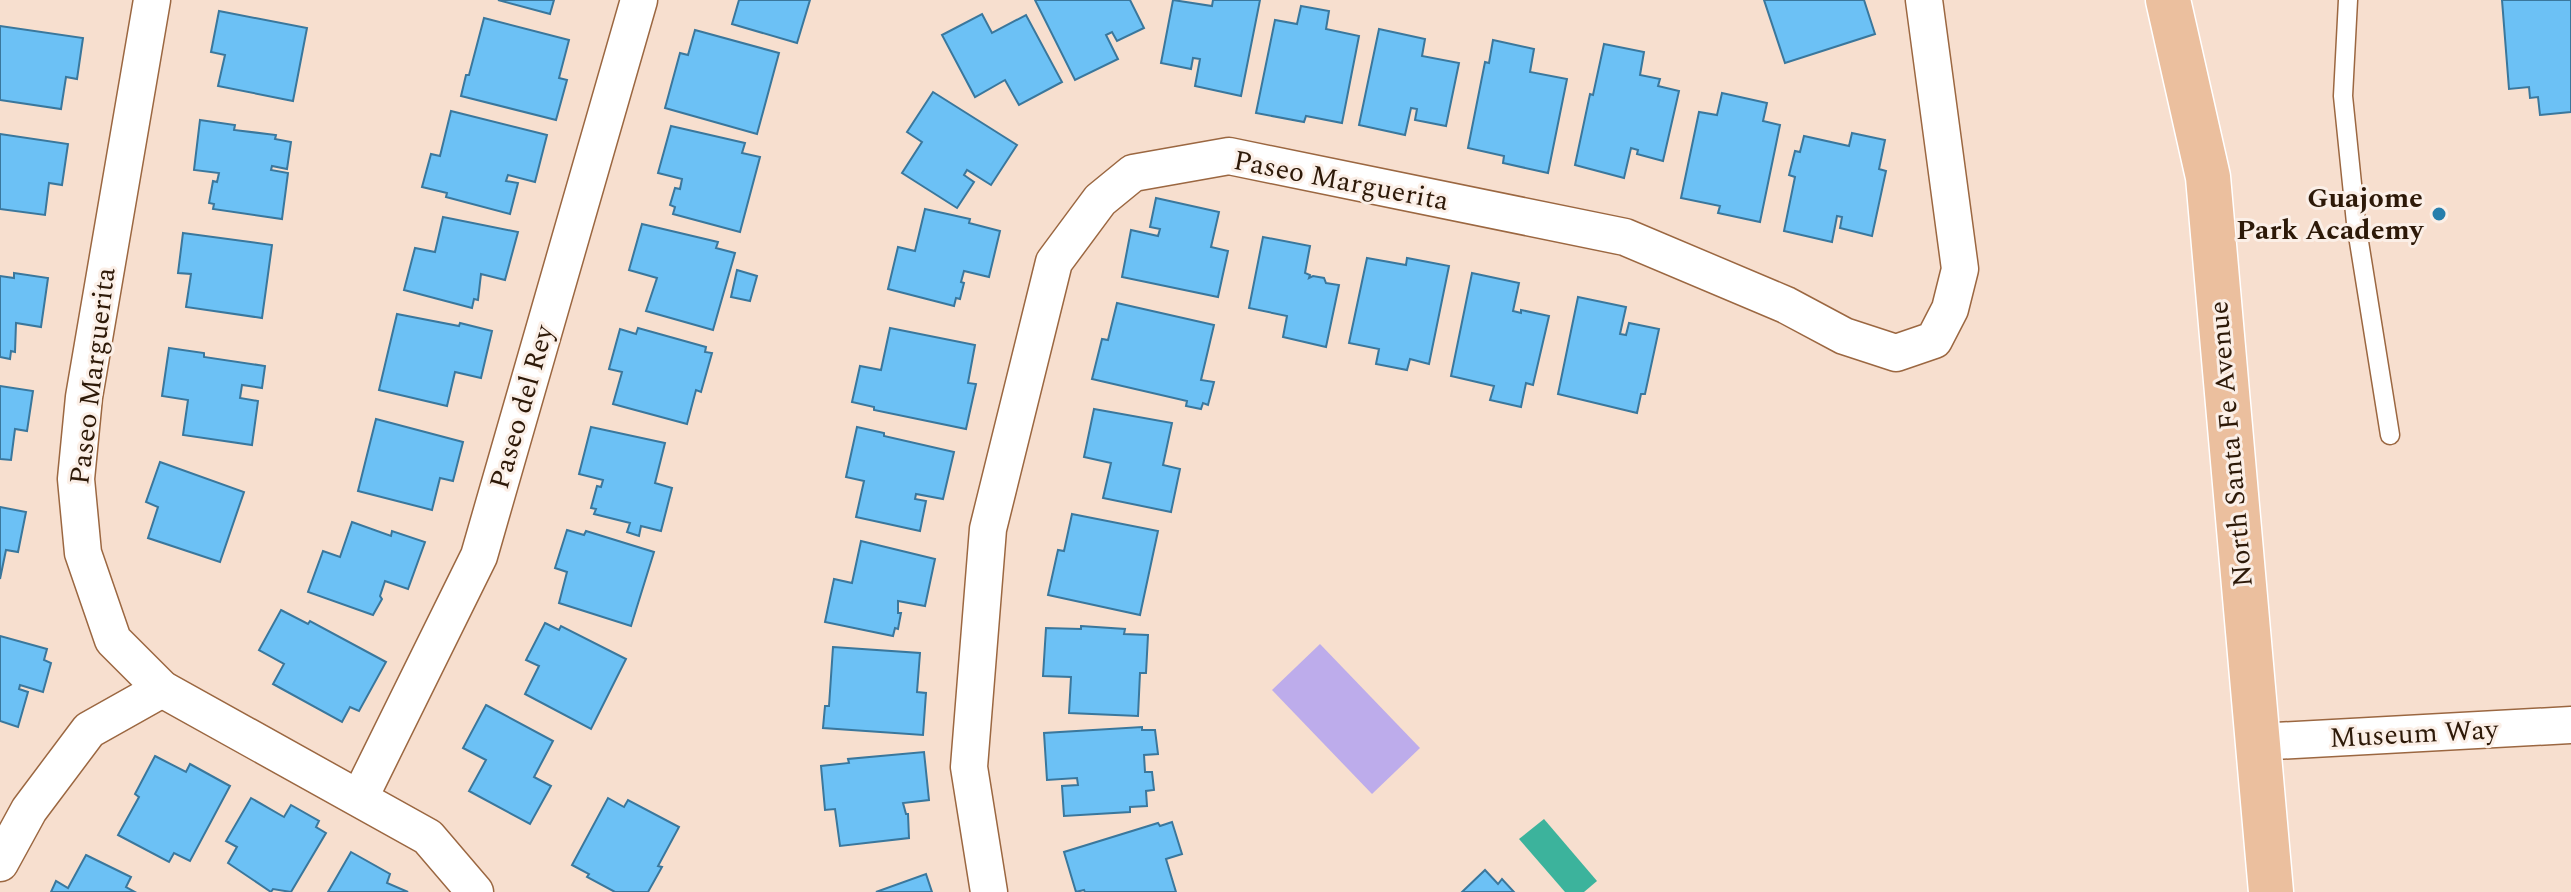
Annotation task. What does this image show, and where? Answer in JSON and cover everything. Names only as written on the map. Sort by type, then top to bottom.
[{"type":"main road","name":"North Santa Fe Avenue","points":[[2168,0],[2208,177],[2271,892]]},
{"type":"street","name":"Paseo Marguerita","points":[[152,0],[84,397],[76,479],[83,553],[113,640],[162,689],[428,837],[475,892]]},
{"type":"street","name":"Paseo del Rey","points":[[360,797],[479,556],[639,0]]},
{"type":"street","name":"Paseo Marguerita","points":[[989,892],[969,767],[988,529],[1054,262],[1100,200],[1133,173],[1229,156],[1625,237],[1786,305],[1844,336],[1896,353],[1934,340],[1950,309],[1960,269],[1924,0]]},
{"type":"street","points":[[0,863],[29,810],[89,730],[162,689]]},
{"type":"street","name":"Museum Way","points":[[2257,742],[2571,725]]},
{"type":"lane","points":[[2348,0],[2343,96],[2356,223],[2390,435]]},
{"type":"shaded area","points":[[1320,644],[1420,748],[1372,794],[1272,690]]},
{"type":"water","points":[[1544,819],[1597,881],[1584,892],[1565,892],[1519,839]]},
{"type":"building","points":[[498,0],[554,0],[550,14]]},
{"type":"building","points":[[739,0],[810,0],[797,43],[732,24]]},
{"type":"building","points":[[1035,0],[1130,0],[1144,28],[1117,41],[1112,32],[1106,35],[1118,59],[1075,80]]},
{"type":"building","points":[[1173,0],[1212,6],[1213,0],[1260,0],[1241,96],[1195,86],[1200,59],[1193,58],[1191,69],[1161,63]]},
{"type":"building","points":[[1764,0],[1864,0],[1875,34],[1785,63]]},
{"type":"building","points":[[2502,0],[2571,0],[2571,112],[2540,115],[2538,97],[2530,98],[2529,87],[2509,89]]},
{"type":"building","points":[[1301,6],[1329,11],[1326,29],[1359,36],[1342,123],[1306,116],[1304,122],[1256,113],[1275,20],[1297,24]]},
{"type":"building","points":[[219,11],[307,28],[293,101],[218,86],[225,55],[211,52]]},
{"type":"building","points":[[982,14],[992,33],[1026,15],[1062,82],[1019,105],[1005,80],[975,97],[942,35]]},
{"type":"building","points":[[484,18],[569,40],[559,78],[567,80],[556,120],[461,96]]},
{"type":"building","points":[[0,26],[83,38],[77,79],[66,77],[61,109],[0,100]]},
{"type":"building","points":[[1379,29],[1425,39],[1422,56],[1459,63],[1446,126],[1415,120],[1417,109],[1411,108],[1405,135],[1359,125]]},
{"type":"building","points":[[695,30],[779,53],[757,134],[665,108],[680,53],[688,55]]},
{"type":"building","points":[[1493,40],[1534,49],[1530,72],[1567,79],[1548,173],[1503,163],[1504,156],[1468,148],[1485,62],[1489,63]]},
{"type":"building","points":[[1604,44],[1644,52],[1640,75],[1660,79],[1658,86],[1679,91],[1663,161],[1637,154],[1638,150],[1631,148],[1624,178],[1575,165]]},
{"type":"building","points":[[933,92],[1017,145],[991,185],[967,170],[964,175],[974,182],[957,208],[902,173],[922,142],[907,132]]},
{"type":"building","points":[[1722,93],[1767,103],[1763,121],[1780,125],[1760,222],[1718,213],[1720,206],[1681,198],[1699,112],[1717,115]]},
{"type":"building","points":[[451,111],[547,135],[535,182],[508,175],[506,181],[518,183],[510,214],[446,197],[447,193],[422,187],[431,154],[440,156]]},
{"type":"building","points":[[200,120],[235,125],[234,130],[276,135],[275,139],[291,142],[287,169],[272,166],[271,170],[288,173],[282,219],[213,209],[214,204],[209,203],[213,181],[217,182],[219,173],[194,170]]},
{"type":"building","points":[[671,126],[745,143],[742,153],[760,157],[740,232],[673,214],[675,207],[670,205],[675,188],[680,189],[682,179],[658,173]]},
{"type":"building","points":[[1852,133],[1885,140],[1879,169],[1886,171],[1872,236],[1840,228],[1842,217],[1837,216],[1832,242],[1784,231],[1795,177],[1789,175],[1795,151],[1800,152],[1804,136],[1849,146]]},
{"type":"building","points":[[0,134],[68,144],[62,185],[49,183],[45,215],[0,209]]},
{"type":"building","points":[[1156,198],[1219,212],[1211,247],[1228,251],[1218,297],[1122,277],[1131,230],[1158,236],[1160,229],[1150,227]]},
{"type":"building","points":[[925,209],[970,219],[969,223],[1000,231],[989,277],[964,271],[960,299],[956,298],[954,306],[888,289],[898,247],[915,251]]},
{"type":"building","points":[[443,217],[518,232],[505,280],[481,274],[478,300],[474,299],[472,308],[404,290],[415,248],[435,252]]},
{"type":"building","points":[[642,224],[718,242],[716,248],[735,253],[713,330],[646,311],[657,278],[629,270]]},
{"type":"building","points":[[183,233],[272,245],[262,318],[186,307],[191,274],[178,273]]},
{"type":"building","points":[[1263,237],[1310,246],[1305,273],[1310,275],[1309,278],[1324,278],[1326,283],[1339,285],[1326,347],[1283,337],[1287,316],[1249,308]]},
{"type":"building","points":[[1367,258],[1406,265],[1407,258],[1449,266],[1429,364],[1410,359],[1407,370],[1376,364],[1379,349],[1349,343]]},
{"type":"building","points":[[737,270],[757,276],[750,301],[731,297]]},
{"type":"building","points":[[14,273],[48,278],[41,327],[16,323],[15,352],[11,351],[10,359],[0,357],[0,276],[14,278]]},
{"type":"building","points":[[1472,273],[1519,283],[1513,311],[1549,316],[1533,385],[1526,383],[1521,407],[1490,400],[1494,386],[1451,376]]},
{"type":"building","points":[[1578,297],[1626,307],[1620,334],[1626,335],[1629,323],[1659,329],[1645,394],[1641,394],[1637,413],[1558,394]]},
{"type":"building","points":[[1117,303],[1214,325],[1201,380],[1214,382],[1208,405],[1203,403],[1201,409],[1186,406],[1187,401],[1092,379],[1102,339],[1108,340]]},
{"type":"building","points":[[397,314],[492,331],[481,378],[455,372],[447,406],[379,390]]},
{"type":"building","points":[[638,328],[706,347],[705,352],[712,353],[701,392],[696,390],[687,424],[613,404],[622,372],[609,369],[620,329],[636,334]]},
{"type":"building","points":[[890,328],[975,345],[968,383],[976,384],[966,429],[874,410],[874,407],[852,402],[860,366],[881,370]]},
{"type":"building","points":[[169,348],[265,366],[262,388],[242,385],[240,398],[258,401],[252,445],[183,435],[188,400],[162,396]]},
{"type":"building","points":[[0,386],[33,391],[27,431],[15,429],[11,460],[0,459]]},
{"type":"building","points":[[1094,409],[1172,423],[1163,465],[1180,469],[1171,512],[1103,498],[1111,463],[1084,457]]},
{"type":"building","points":[[376,419],[463,442],[453,481],[440,478],[432,510],[358,491]]},
{"type":"building","points":[[591,427],[665,443],[655,483],[672,488],[661,531],[641,526],[639,536],[627,532],[630,523],[594,514],[596,509],[591,508],[597,486],[601,487],[603,480],[579,474]]},
{"type":"building","points":[[857,427],[954,452],[943,499],[916,494],[915,499],[926,501],[920,531],[856,517],[864,481],[846,477]]},
{"type":"building","points":[[160,462],[244,492],[220,562],[148,538],[158,507],[146,502]]},
{"type":"building","points":[[0,507],[26,512],[18,552],[6,550],[0,579]]},
{"type":"building","points":[[1072,514],[1158,531],[1140,615],[1048,595],[1058,550],[1064,551]]},
{"type":"building","points":[[352,522],[391,536],[392,531],[425,542],[408,589],[385,581],[380,596],[382,599],[373,615],[308,592],[323,551],[340,557]]},
{"type":"building","points":[[567,530],[584,535],[586,531],[654,552],[631,626],[559,603],[567,572],[555,568]]},
{"type":"building","points":[[861,541],[935,559],[925,606],[898,601],[898,613],[901,613],[898,629],[895,628],[893,636],[825,622],[834,579],[852,583]]},
{"type":"building","points":[[281,610],[308,624],[310,621],[386,662],[359,711],[350,707],[342,722],[273,684],[284,664],[259,650]]},
{"type":"building","points":[[545,623],[559,630],[561,626],[626,659],[591,729],[525,694],[539,666],[526,660]]},
{"type":"building","points":[[1081,626],[1125,629],[1124,634],[1148,635],[1146,673],[1140,673],[1138,716],[1069,713],[1071,677],[1043,676],[1046,628],[1081,629]]},
{"type":"building","points":[[0,636],[47,649],[44,660],[51,663],[43,692],[20,685],[19,689],[28,692],[18,727],[0,721]]},
{"type":"building","points":[[833,647],[920,653],[917,692],[926,693],[923,735],[823,728],[825,706],[829,706]]},
{"type":"building","points":[[486,705],[553,741],[534,777],[551,786],[530,824],[469,791],[486,760],[463,748]]},
{"type":"building","points":[[1142,727],[1142,730],[1155,730],[1158,754],[1144,755],[1145,772],[1152,772],[1154,790],[1146,791],[1147,806],[1130,807],[1130,812],[1064,816],[1062,786],[1078,785],[1077,778],[1047,780],[1044,733]]},
{"type":"building","points":[[924,752],[929,800],[903,803],[908,814],[909,838],[840,846],[835,809],[825,810],[821,766],[849,763],[848,759]]},
{"type":"building","points":[[155,756],[186,772],[190,764],[230,786],[190,861],[174,853],[169,862],[118,835],[139,797],[135,794]]},
{"type":"building","points":[[251,798],[284,817],[291,805],[319,821],[316,827],[326,833],[291,892],[273,889],[271,892],[228,863],[237,847],[226,841]]},
{"type":"building","points":[[608,798],[624,807],[628,800],[679,827],[648,892],[615,892],[572,865]]},
{"type":"building","points":[[1172,822],[1182,854],[1166,859],[1176,892],[1076,892],[1064,852],[1158,823],[1160,826]]},
{"type":"building","points":[[351,852],[390,874],[387,883],[408,892],[328,892]]},
{"type":"building","points":[[86,855],[131,877],[126,887],[135,892],[51,892],[56,881],[68,888]]},
{"type":"building","points":[[1485,870],[1498,884],[1502,879],[1514,892],[1462,892]]},
{"type":"building","points":[[926,874],[932,892],[876,892]]},
{"type":"place","name":"Guajome Park Academy","points":[[2439,214]]}]
